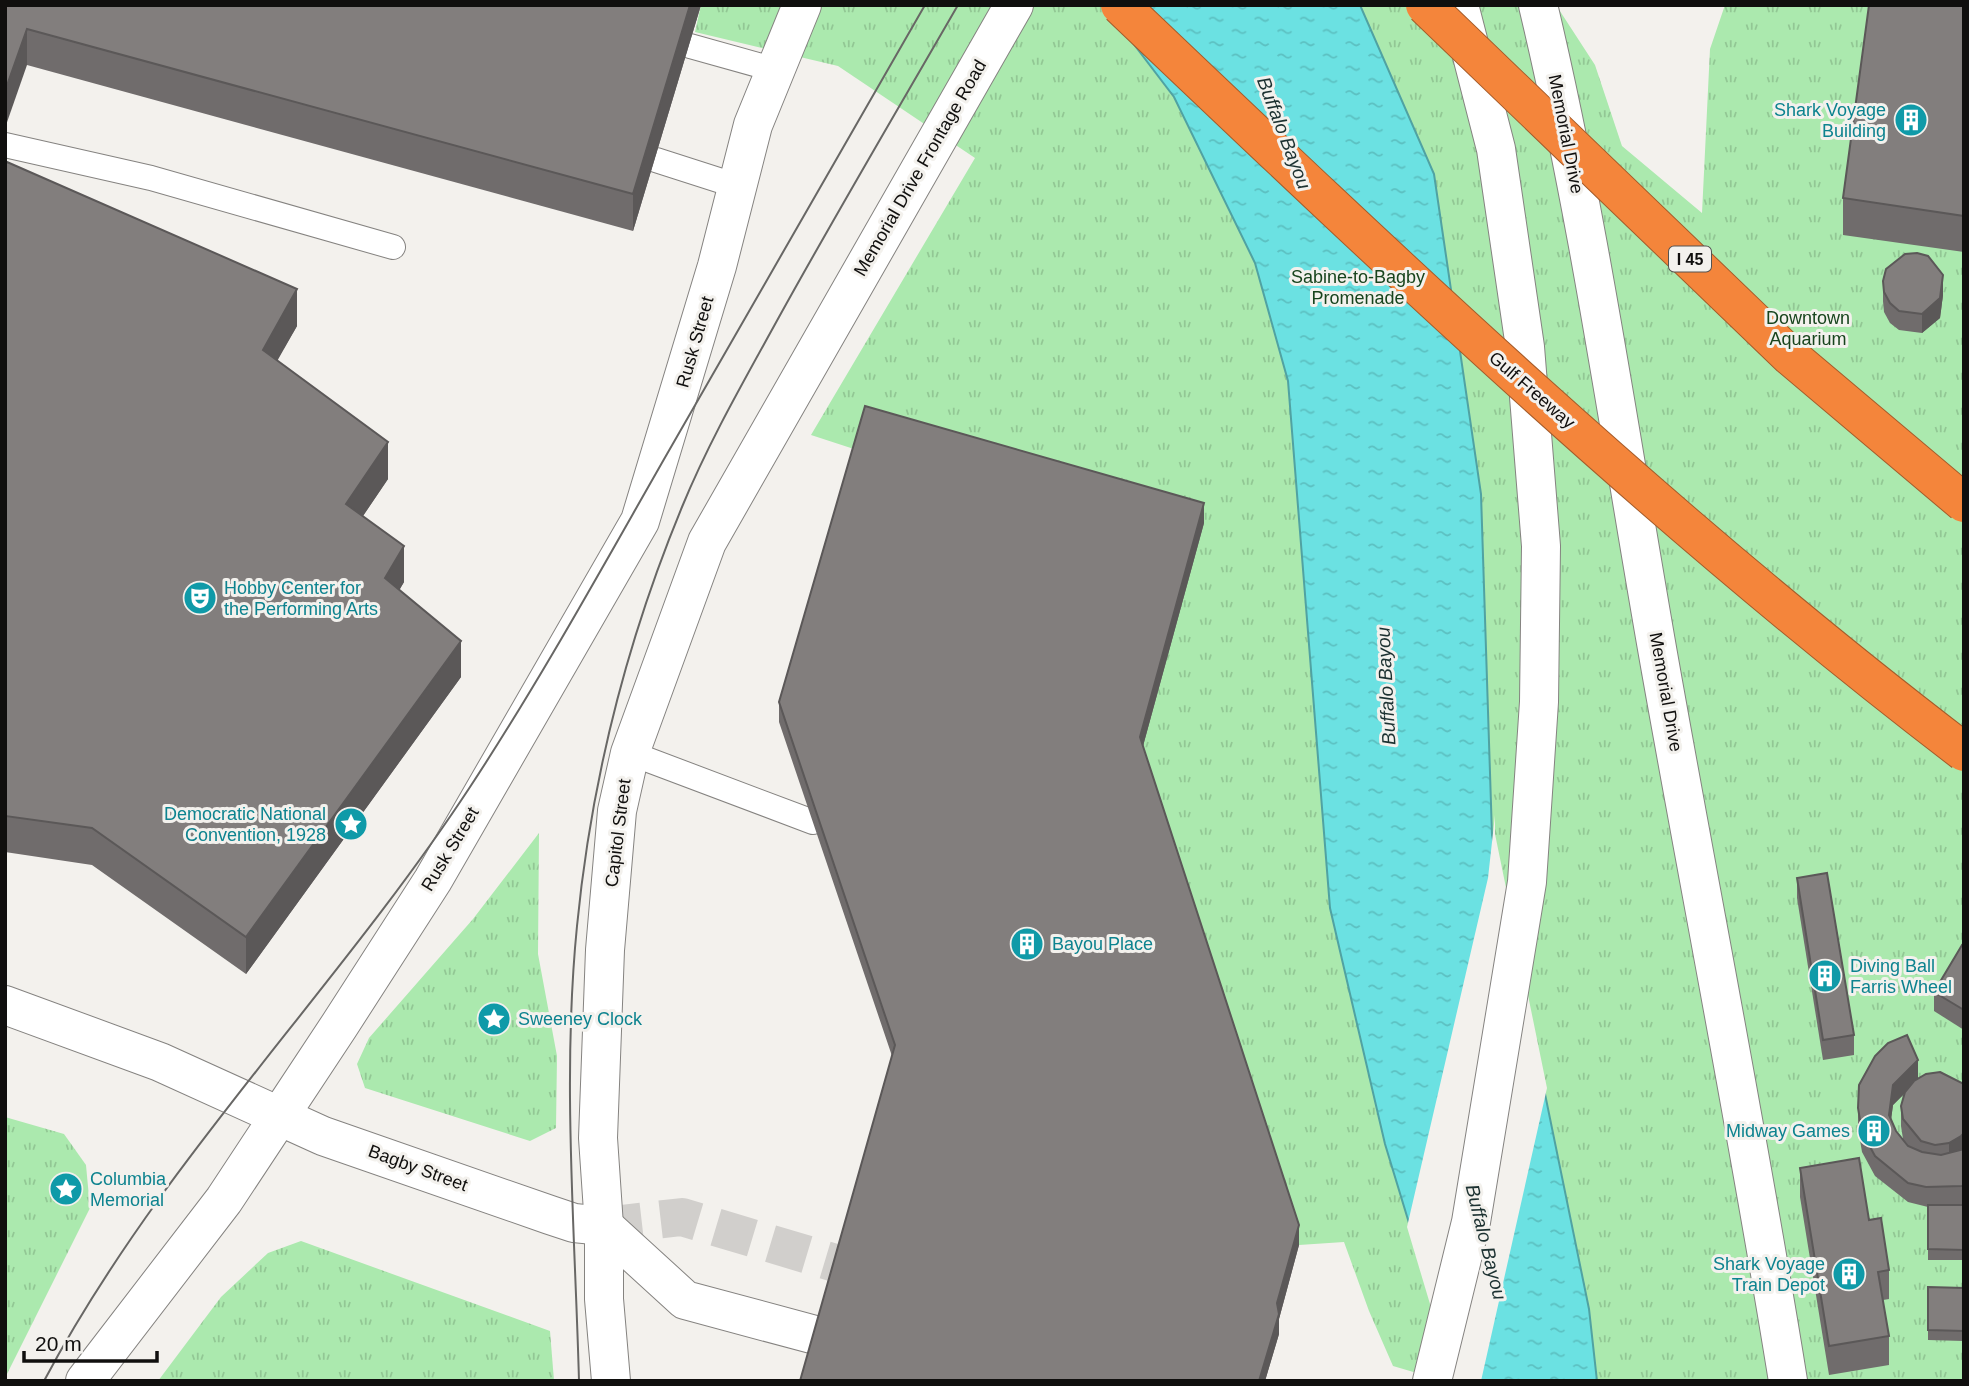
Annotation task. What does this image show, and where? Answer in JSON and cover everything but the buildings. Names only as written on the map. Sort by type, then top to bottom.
[{"type":"highway","name":"Gulf Freeway","points":[[1120,5],[1490,353],[1740,571],[1964,752]]},
{"type":"highway","name":"I 45","points":[[1425,5],[1790,356],[1964,503]]},
{"type":"street","points":[[737,186],[753,125],[802,5]]},
{"type":"street","name":"Memorial Drive Frontage Road","points":[[826,330],[1014,5]]},
{"type":"street","points":[[1432,1381],[1471,1222],[1527,882],[1539,702],[1541,546],[1525,347],[1496,149],[1459,5]]},
{"type":"street","name":"Memorial Drive","points":[[1538,5],[1565,124],[1659,657],[1754,1168],[1788,1381]]},
{"type":"street","name":"Rusk Street","points":[[85,1381],[224,1200],[433,880],[640,521],[717,266],[737,186]]},
{"type":"street","name":"Capitol Street","points":[[611,1381],[604,1299],[604,1226],[598,1138],[606,950],[617,811],[630,753],[707,542],[826,330]]},
{"type":"street","name":"Bagby Street","points":[[5,1004],[160,1062],[323,1136],[574,1223],[604,1226]]},
{"type":"street","points":[[604,1226],[685,1300],[819,1336]]},
{"type":"lane","points":[[690,46],[776,70]]},
{"type":"lane","points":[[5,145],[150,178],[393,247]]},
{"type":"lane","points":[[656,160],[737,186]]},
{"type":"lane","points":[[630,753],[813,822]]},
{"type":"green space","name":"Sabine-to-Bagby Promenade","points":[[701,5],[1556,5],[1595,65],[1622,146],[1702,213],[1710,49],[1725,5],[1964,5],[1964,1381],[1444,1381],[1393,1366],[1369,1311],[1344,1242],[1299,1245],[1140,757],[857,450],[811,435],[975,158],[838,66],[695,32]]},
{"type":"green space","points":[[539,833],[538,954],[557,1056],[556,1128],[530,1141],[365,1088],[357,1064],[369,1038],[473,919]]},
{"type":"green space","points":[[5,1117],[64,1134],[86,1165],[90,1208],[5,1378]]},
{"type":"green space","points":[[301,1241],[550,1331],[554,1381],[158,1381],[221,1297],[268,1253]]},
{"type":"water","name":"Buffalo Bayou","points":[[1104,5],[1360,5],[1434,174],[1481,494],[1492,835],[1589,1309],[1597,1381],[1457,1381],[1385,1144],[1330,908],[1288,381],[1255,263],[1174,97]]},
{"type":"pier","points":[[1495,815],[1495,834],[1547,1088],[1481,1381],[1453,1381],[1407,1227],[1488,878]]},
{"type":"tunnel","points":[[604,1226],[682,1217],[885,1278]]},
{"type":"tram line","points":[[44,1381],[90,1302],[140,1225],[194,1151],[363,935],[470,787],[571,622],[925,5]]},
{"type":"tram line","points":[[579,1381],[570,1096],[573,982],[583,872],[592,819],[628,660],[662,557],[716,434],[801,278],[958,5]]},
{"type":"place","name":"Shark Voyage Building","points":[[1911,120]]},
{"type":"place","name":"Hobby Center for the Performing Arts","points":[[200,598]]},
{"type":"place","name":"Democratic National Convention, 1928","points":[[351,824]]},
{"type":"place","name":"Bayou Place","points":[[1027,944]]},
{"type":"place","name":"Diving Ball Farris Wheel","points":[[1825,976]]},
{"type":"place","name":"Sweeney Clock","points":[[494,1019]]},
{"type":"place","name":"Midway Games","points":[[1874,1131]]},
{"type":"place","name":"Columbia Memorial","points":[[66,1189]]},
{"type":"place","name":"Shark Voyage Train Depot","points":[[1849,1274]]},
{"type":"park label","name":"Downtown Aquarium","points":[[1808,328]]}]
